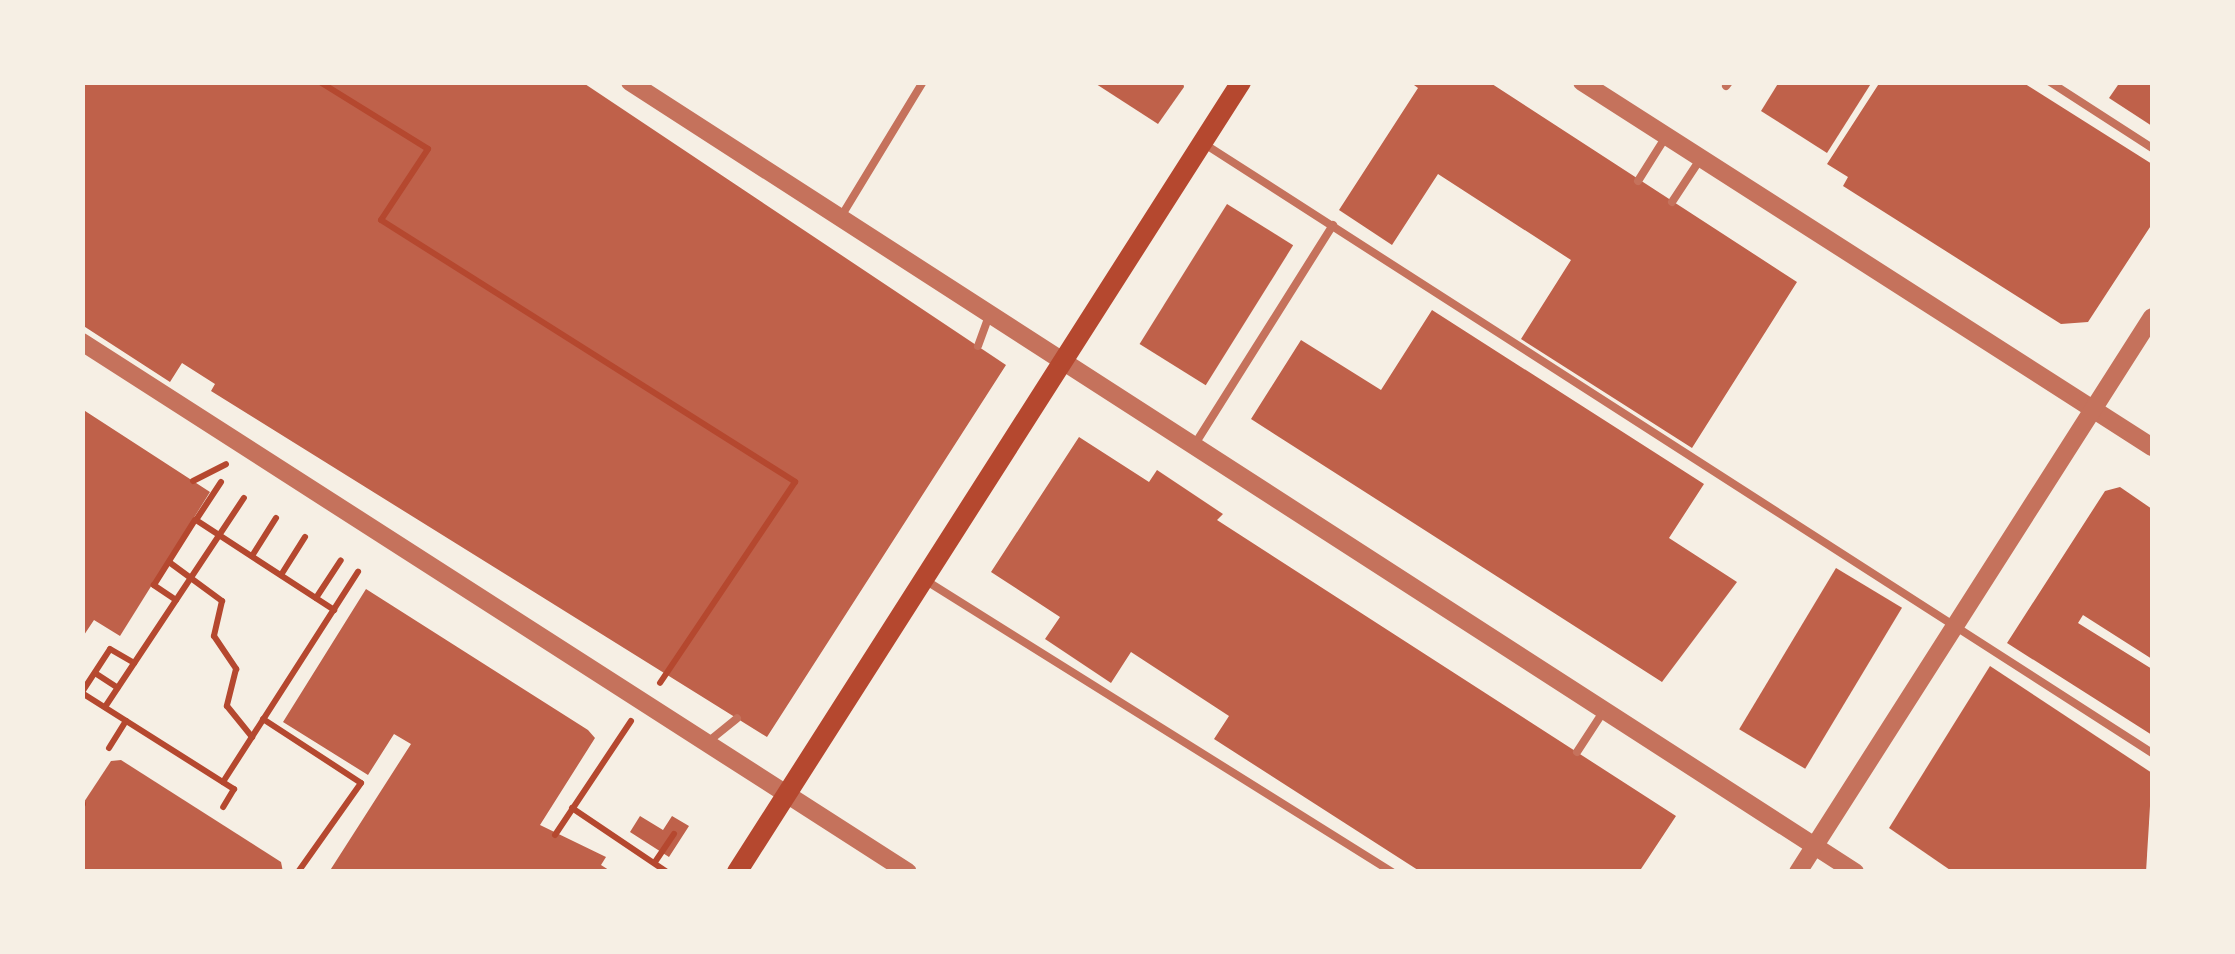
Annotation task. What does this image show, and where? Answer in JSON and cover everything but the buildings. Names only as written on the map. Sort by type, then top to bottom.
[{"type":"main road","points":[[737,872],[1241,82]]},
{"type":"street","points":[[630,82],[1606,707],[1855,872]]},
{"type":"street","points":[[1582,82],[2152,447]]},
{"type":"street","points":[[1798,872],[2152,317]]},
{"type":"street","points":[[82,342],[908,872]]},
{"type":"lane","points":[[840,217],[924,82]]},
{"type":"lane","points":[[2050,82],[2152,148]]},
{"type":"lane","points":[[1638,180],[1666,136]]},
{"type":"lane","points":[[1203,142],[2152,753]]},
{"type":"lane","points":[[1672,202],[1701,158]]},
{"type":"lane","points":[[1195,444],[1334,226]]},
{"type":"lane","points":[[978,346],[990,313]]},
{"type":"lane","points":[[924,579],[1392,872]]},
{"type":"lane","points":[[1577,752],[1606,707]]},
{"type":"lane","points":[[707,742],[736,718]]},
{"type":"path","points":[[320,82],[428,148],[381,220],[795,482],[656,689]]},
{"type":"path","points":[[176,600],[154,586],[220,482]]},
{"type":"path","points":[[104,708],[244,498]]},
{"type":"path","points":[[252,556],[276,518]]},
{"type":"path","points":[[196,520],[334,610]]},
{"type":"path","points":[[281,575],[305,537]]},
{"type":"path","points":[[316,598],[340,560]]},
{"type":"path","points":[[169,562],[222,600],[214,636],[231,663],[227,706],[252,737]]},
{"type":"path","points":[[222,782],[358,572]]},
{"type":"path","points":[[134,664],[110,648],[82,693],[234,789],[223,807]]},
{"type":"path","points":[[95,673],[118,688]]},
{"type":"path","points":[[555,835],[644,704]]},
{"type":"path","points":[[264,719],[361,783],[298,872]]},
{"type":"path","points":[[109,748],[126,721]]},
{"type":"path","points":[[572,808],[667,872]]},
{"type":"path","points":[[655,862],[674,834]]}]
